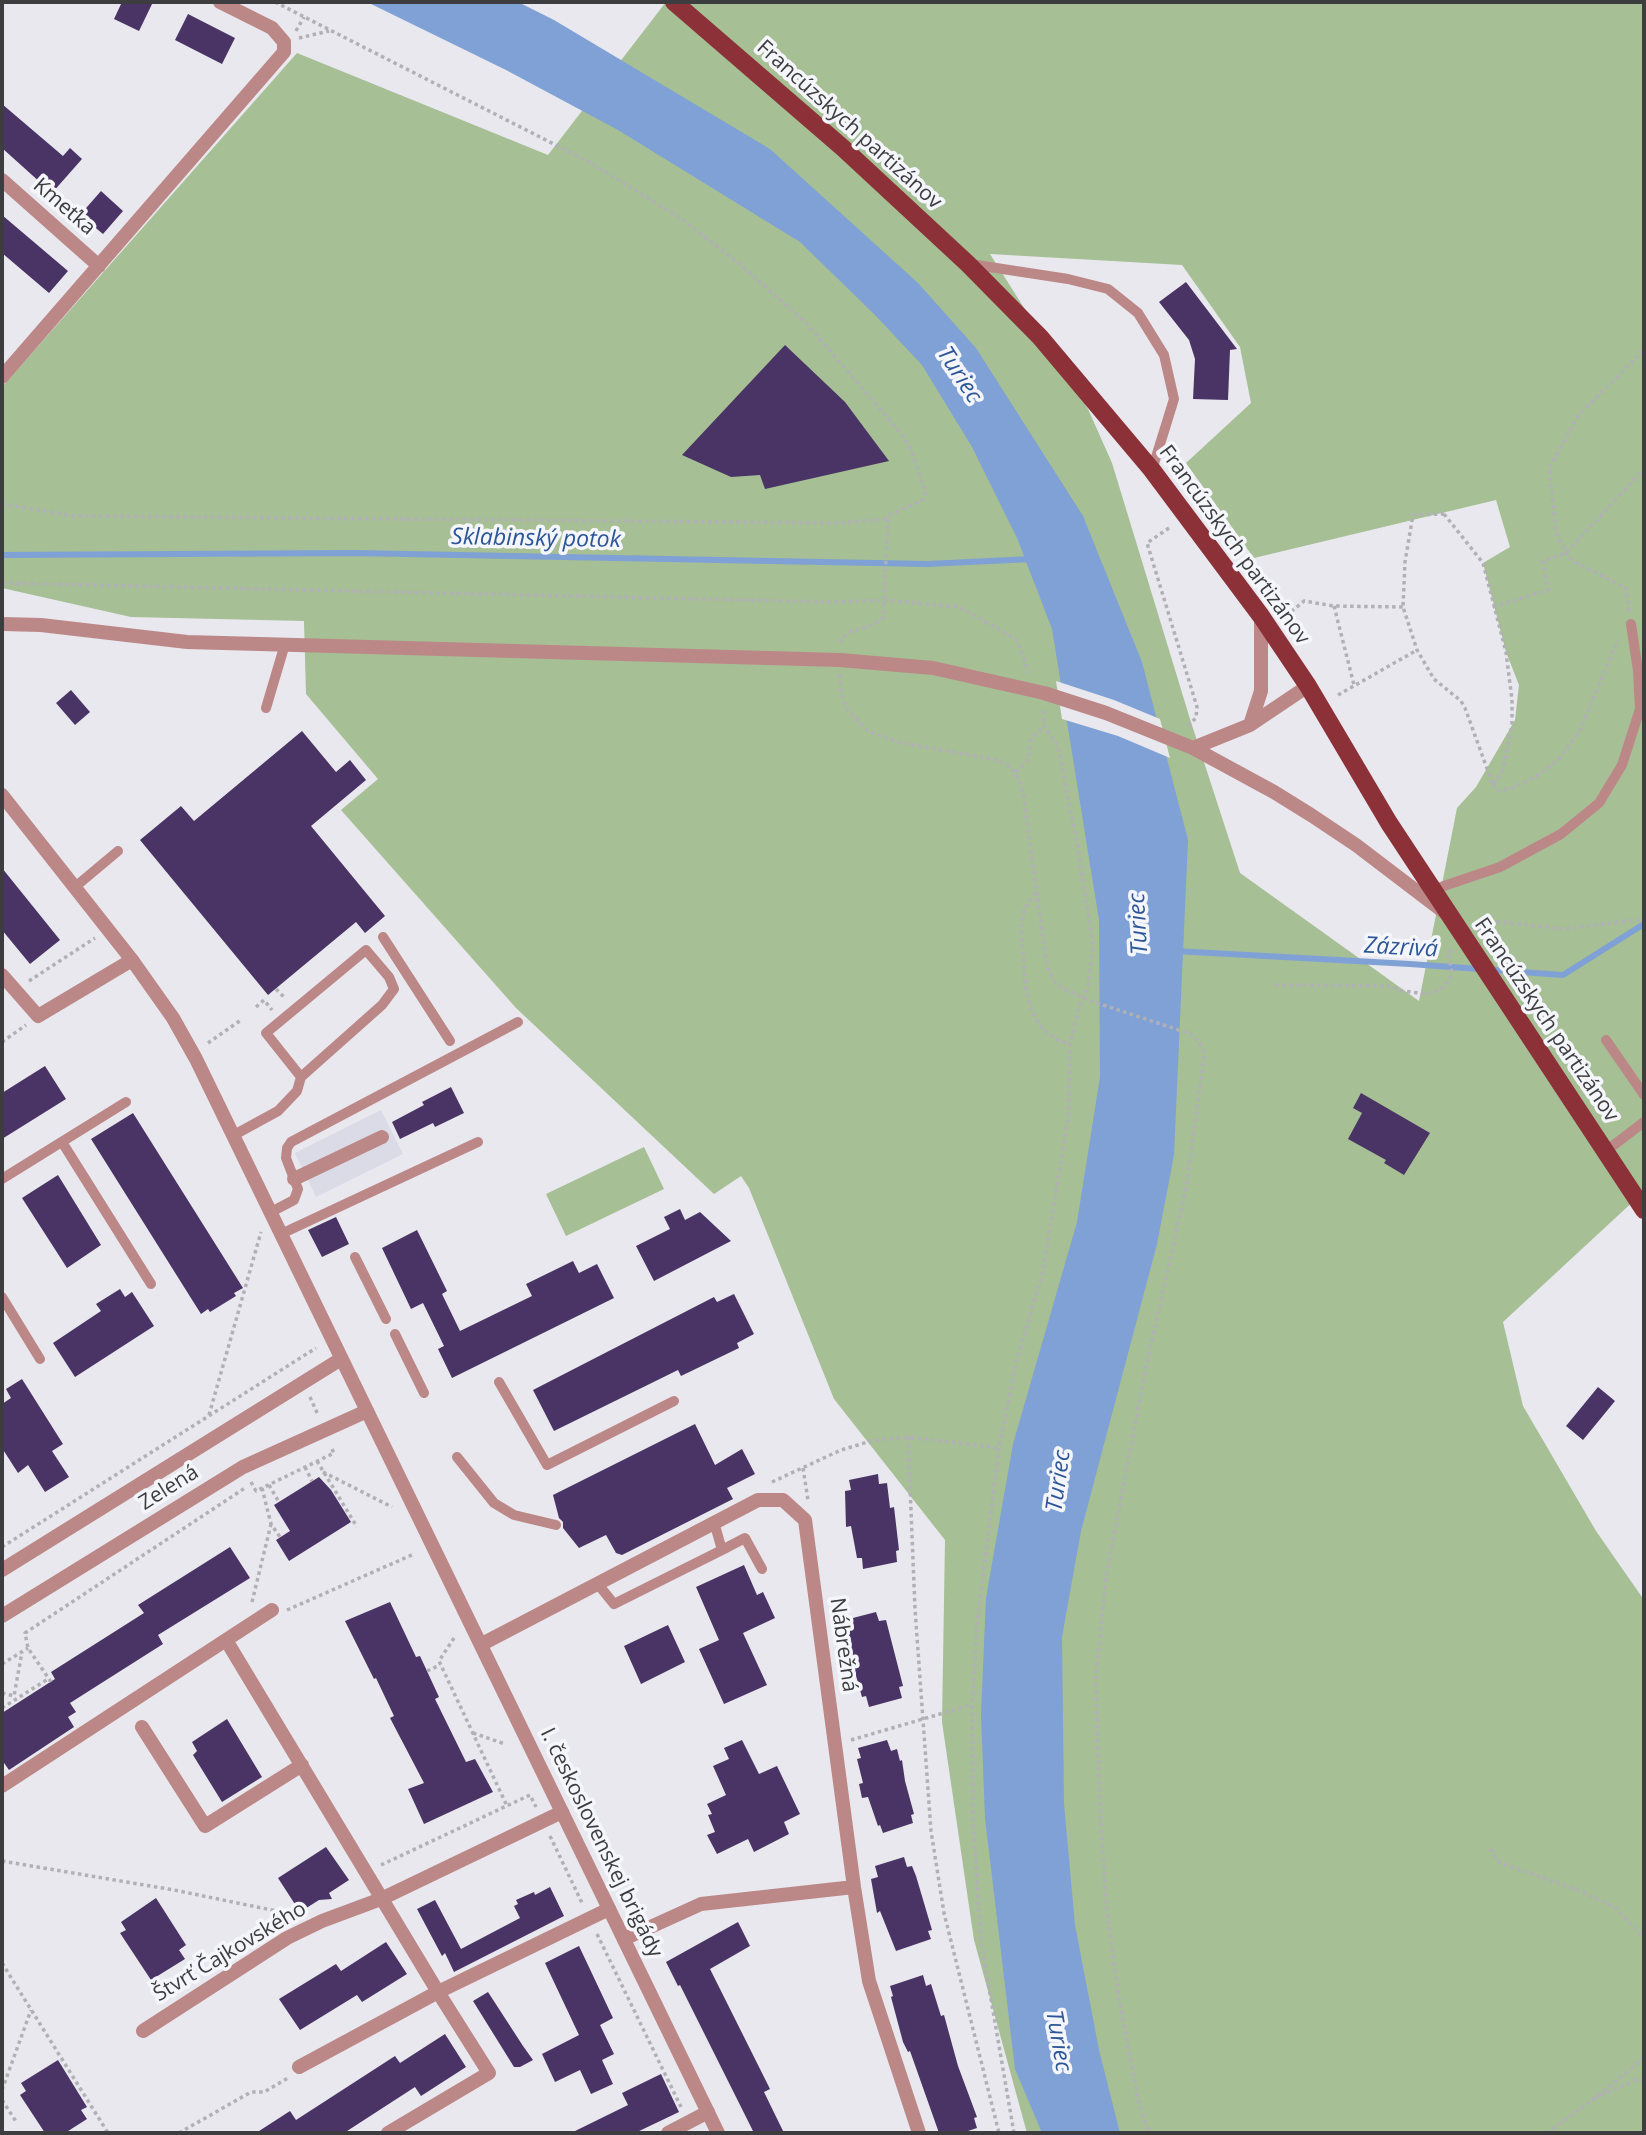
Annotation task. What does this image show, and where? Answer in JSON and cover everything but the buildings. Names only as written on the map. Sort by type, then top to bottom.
[{"type":"main road","name":"Francúzskych partizánov","points":[[674,2],[843,148],[968,264],[1040,337],[1152,470],[1261,616],[1308,686],[1389,823],[1644,1210]]},
{"type":"street","points":[[2,377],[284,52],[284,42],[272,29],[220,2]]},
{"type":"street","name":"Kmeťka","points":[[2,180],[99,266]]},
{"type":"street","points":[[1250,725],[1261,691],[1261,616]]},
{"type":"street","points":[[2,624],[41,625],[187,642],[840,660],[933,668],[1044,693],[1106,713],[1194,748],[1311,815],[1356,845],[1448,915]]},
{"type":"street","points":[[1194,748],[1250,725],[1308,686]]},
{"type":"street","name":"I. československej brigády","points":[[2,795],[132,960],[173,1018],[234,1135],[718,2133]]},
{"type":"street","points":[[2,975],[38,1016],[132,960]]},
{"type":"street","points":[[294,1179],[382,1137]]},
{"type":"street","name":"Zelená","points":[[2,1570],[341,1359]]},
{"type":"street","name":"Zelená","points":[[2,1616],[243,1467],[367,1411]]},
{"type":"street","points":[[482,1644],[758,1500],[783,1500],[805,1520]]},
{"type":"street","name":"Nábrežná","points":[[805,1520],[869,1981],[919,2133]]},
{"type":"street","points":[[2,1786],[272,1610]]},
{"type":"street","points":[[226,1640],[489,2073],[388,2133]]},
{"type":"street","points":[[142,1727],[205,1826],[302,1765]]},
{"type":"street","name":"Štvrť Čajkovského","points":[[143,2031],[287,1938],[322,1921],[382,1899],[562,1812]]},
{"type":"street","points":[[624,1939],[701,1903],[854,1887]]},
{"type":"street","points":[[299,2067],[438,1992],[609,1909]]},
{"type":"street","points":[[668,2133],[708,2112]]},
{"type":"lane","points":[[968,264],[1068,279],[1108,289],[1138,313],[1164,355],[1174,399],[1152,470]]},
{"type":"lane","points":[[1432,890],[1500,867],[1561,834],[1599,803],[1622,765],[1640,709],[1639,671],[1632,624]]},
{"type":"lane","points":[[266,708],[285,644]]},
{"type":"lane","points":[[75,887],[118,851]]},
{"type":"lane","points":[[383,937],[450,1041]]},
{"type":"lane","points":[[300,1077],[266,1033],[366,950],[389,977],[394,989]]},
{"type":"lane","points":[[234,1135],[278,1111],[298,1091],[300,1077],[383,1005],[394,989],[409,975]]},
{"type":"lane","points":[[271,1212],[294,1200],[298,1189],[286,1158],[291,1142],[518,1022]]},
{"type":"lane","points":[[1606,1040],[1644,1095]]},
{"type":"lane","points":[[2,1179],[127,1102]]},
{"type":"lane","points":[[1605,1151],[1644,1122]]},
{"type":"lane","points":[[62,1142],[151,1284]]},
{"type":"lane","points":[[281,1234],[478,1142]]},
{"type":"lane","points":[[355,1258],[386,1319]]},
{"type":"lane","points":[[2,1297],[40,1359]]},
{"type":"lane","points":[[395,1334],[424,1393]]},
{"type":"lane","points":[[499,1382],[547,1465],[674,1401]]},
{"type":"lane","points":[[457,1457],[494,1503],[514,1515],[556,1525]]},
{"type":"lane","points":[[714,1521],[722,1550]]},
{"type":"lane","points":[[597,1583],[614,1604],[745,1538],[762,1569]]},
{"type":"path","points":[[275,2],[591,163],[680,218],[740,264],[797,314],[884,411],[911,450],[925,496],[917,505],[891,514],[888,519],[884,613],[880,622],[850,632],[841,639],[840,645]]},
{"type":"path","points":[[297,30],[304,17]]},
{"type":"path","points":[[284,42],[331,31]]},
{"type":"path","points":[[1632,624],[1626,588],[1573,561],[1566,553],[1556,531],[1549,468],[1578,416],[1644,350]]},
{"type":"path","points":[[1493,607],[1548,590],[1543,561],[1566,553],[1644,469]]},
{"type":"path","points":[[2,504],[75,516],[838,523],[888,519]]},
{"type":"path","points":[[1493,785],[1502,772],[1512,725],[1513,700],[1506,652],[1483,563],[1444,513],[1413,515],[1405,562],[1403,607],[1417,650],[1434,679],[1461,701],[1465,708],[1493,785],[1498,792],[1537,776],[1558,760],[1579,732],[1620,635]]},
{"type":"path","points":[[1169,528],[1147,543],[1197,707],[1196,718],[1183,729]]},
{"type":"path","points":[[2,583],[805,601],[885,600],[960,607],[1016,639],[1026,664]]},
{"type":"path","points":[[1286,616],[1304,601],[1334,606],[1403,607]]},
{"type":"path","points":[[1334,606],[1354,685]]},
{"type":"path","points":[[1338,695],[1417,650]]},
{"type":"path","points":[[840,673],[841,693],[848,711],[868,731],[897,743],[997,760],[1015,773],[1024,799],[1046,960],[1050,974],[1062,990],[1191,1034],[1203,1048],[1193,1147],[1184,1201],[1147,1362],[1105,1577],[1096,1675],[1100,1815],[1107,1910],[1118,1994],[1139,2103],[1149,2133]]},
{"type":"path","points":[[1014,2133],[981,1941],[973,1821],[972,1705],[977,1624],[999,1448],[1016,1363],[1042,1275],[1069,1113],[1070,1043],[1088,987],[1093,946],[1058,746],[1044,726],[1042,709]]},
{"type":"path","points":[[1015,773],[1030,759],[1030,741],[1044,726]]},
{"type":"path","points":[[1037,891],[1024,909],[1021,929],[1026,991],[1039,1024],[1059,1041],[1070,1043]]},
{"type":"path","points":[[1275,985],[1388,986],[1427,994],[1440,990],[1449,982],[1452,972],[1448,953],[1492,921],[1564,929],[1644,919]]},
{"type":"path","points":[[14,990],[95,938]]},
{"type":"path","points":[[276,989],[286,999]]},
{"type":"path","points":[[2,1042],[38,1016]]},
{"type":"path","points":[[208,1043],[241,1020]]},
{"type":"path","points":[[209,1415],[261,1232]]},
{"type":"path","points":[[2,1547],[316,1348]]},
{"type":"path","points":[[307,1391],[320,1420]]},
{"type":"path","points":[[758,1500],[757,1490],[841,1450],[871,1441],[908,1437],[999,1448]]},
{"type":"path","points":[[908,1437],[922,1719],[931,1831],[944,1913],[999,2133]]},
{"type":"path","points":[[247,1475],[256,1491],[262,1489],[334,1453],[329,1442]]},
{"type":"path","points":[[317,1461],[357,1527]]},
{"type":"path","points":[[304,1467],[312,1481]]},
{"type":"path","points":[[803,1468],[810,1513],[805,1520]]},
{"type":"path","points":[[323,1472],[392,1507]]},
{"type":"path","points":[[2,1709],[15,1698],[49,1681],[28,1648],[25,1633],[252,1483]]},
{"type":"path","points":[[269,1485],[279,1502]]},
{"type":"path","points":[[262,1489],[271,1524],[280,1537]]},
{"type":"path","points":[[252,1602],[271,1524]]},
{"type":"path","points":[[454,1638],[439,1661],[507,1806]]},
{"type":"path","points":[[2,1664],[28,1648]]},
{"type":"path","points":[[15,1698],[22,1652]]},
{"type":"path","points":[[427,1671],[440,1664]]},
{"type":"path","points":[[2,1693],[15,1698]]},
{"type":"path","points":[[870,1735],[972,1705]]},
{"type":"path","points":[[473,1733],[506,1744]]},
{"type":"path","points":[[367,1872],[530,1795],[683,2111]]},
{"type":"path","points":[[1490,1849],[1500,1863],[1575,1889],[1613,1906],[1644,1937]]},
{"type":"path","points":[[2,1861],[174,1890],[322,1921]]},
{"type":"path","points":[[2,1963],[108,2133]]},
{"type":"path","points":[[2,2090],[31,2010]]},
{"type":"path","points":[[1547,2133],[1644,2058]]},
{"type":"path","points":[[179,2133],[251,2091],[264,2092],[295,2074],[299,2067]]},
{"type":"path","points":[[1595,2098],[1636,2080],[1644,2081]]},
{"type":"path","points":[[2,2099],[17,2123]]},
{"type":"shaded area","points":[[381,1110],[403,1154],[316,1197],[295,1153]]},
{"type":"green space","points":[[666,2],[1644,2],[1644,1196],[1638,1197],[1503,1322],[1523,1406],[1596,1531],[1644,1600],[1644,2133],[1027,2133],[974,1940],[942,1722],[945,1540],[834,1399],[749,1188],[741,1176],[714,1194],[516,1008],[341,810],[378,779],[306,694],[304,621],[131,617],[2,588],[2,387],[297,53],[548,155]],"holes":[[[990,254],[1182,265],[1240,347],[1251,403],[1186,463],[1254,558],[1496,500],[1510,547],[1483,563],[1506,652],[1519,685],[1515,720],[1476,787],[1457,808],[1419,1001],[1240,873],[1112,463],[1088,409]]]},
{"type":"green space","points":[[644,1147],[664,1189],[566,1236],[546,1194]]},
{"type":"water","name":"Turiec","points":[[367,2],[518,2],[554,20],[770,149],[918,283],[976,348],[1083,516],[1142,662],[1188,840],[1174,1155],[1157,1244],[1081,1531],[1062,1637],[1064,1804],[1075,1925],[1099,2050],[1120,2133],[1042,2133],[1015,2069],[985,1818],[981,1714],[986,1598],[1013,1444],[1077,1222],[1100,1077],[1099,920],[1052,629],[1017,538],[972,447],[922,365],[800,242],[618,130],[506,70]]},
{"type":"pier","points":[[1056,681],[1160,719],[1170,758],[1118,736],[1062,719]]},
{"type":"waterway","name":"Sklabinský potok","points":[[2,555],[355,553],[927,564],[1032,559]]},
{"type":"waterway","name":"Zázrivá","points":[[1175,951],[1563,975],[1644,924]]}]
